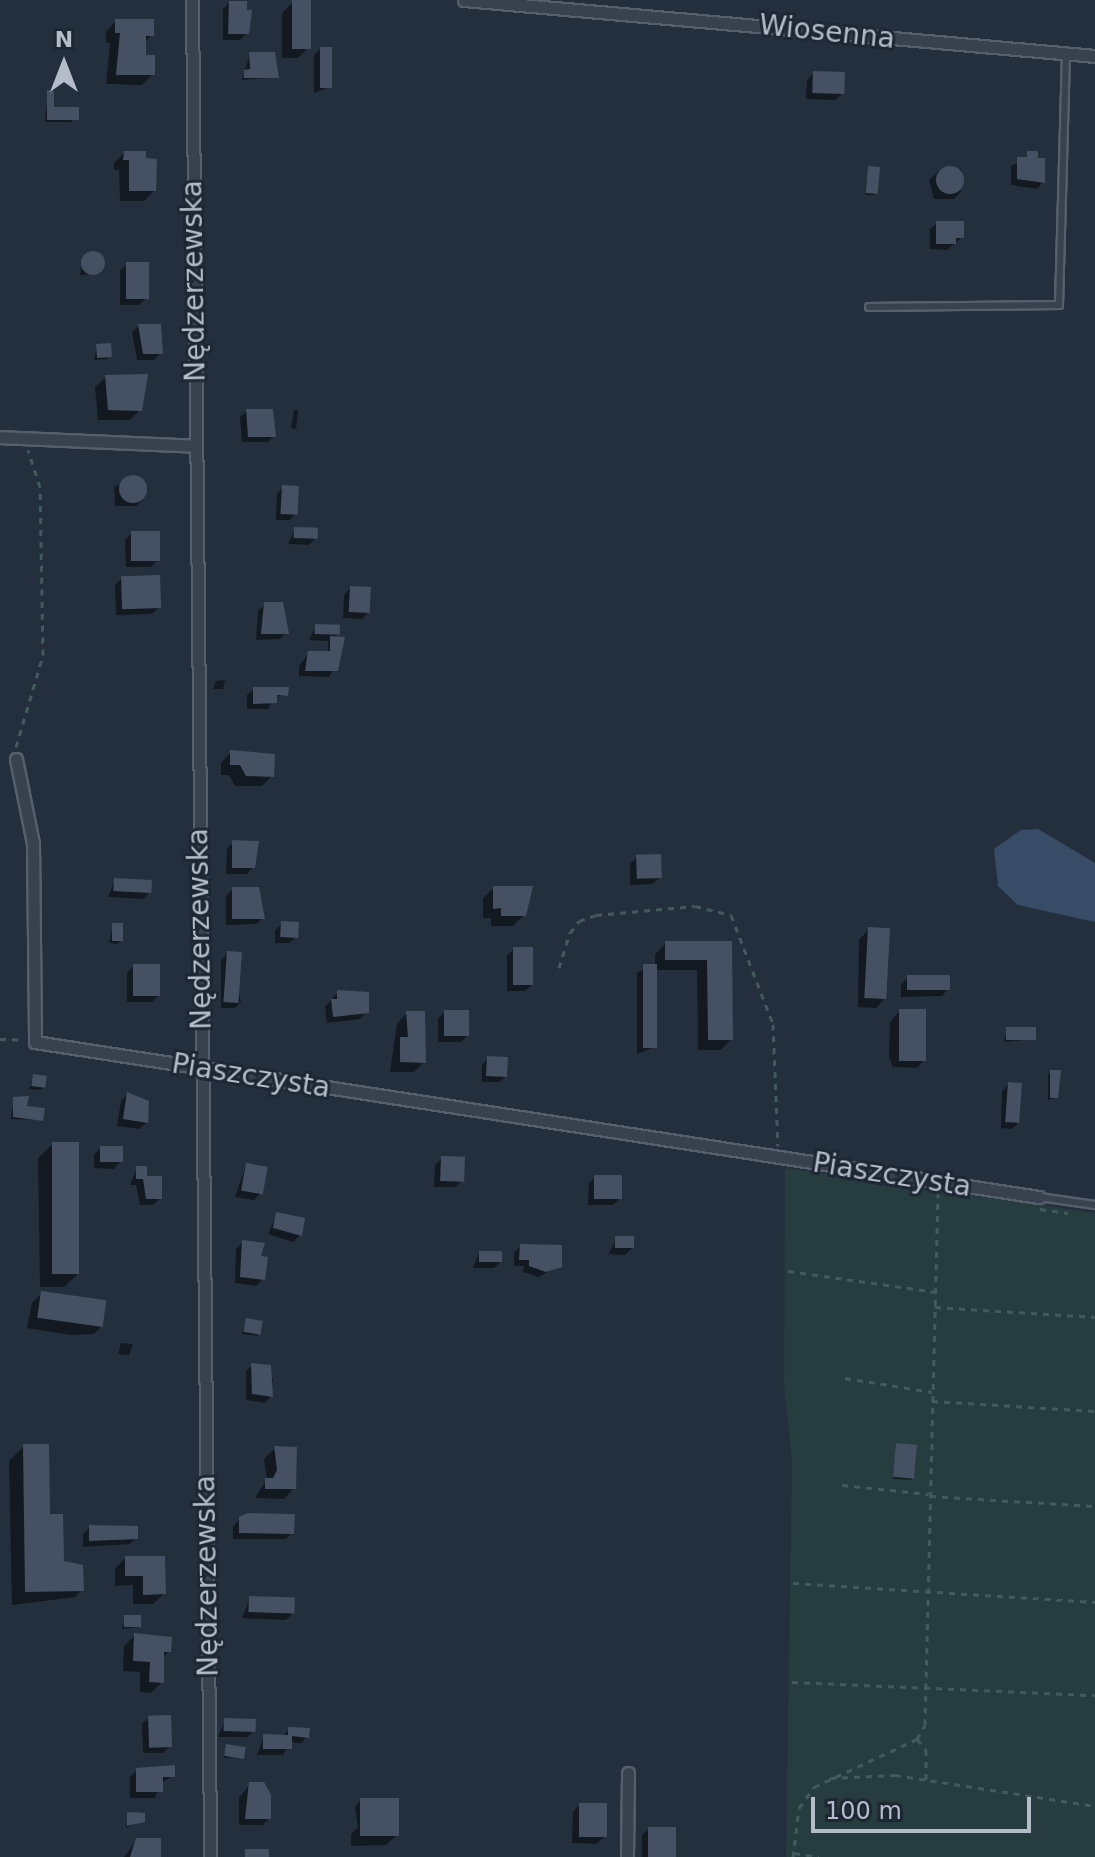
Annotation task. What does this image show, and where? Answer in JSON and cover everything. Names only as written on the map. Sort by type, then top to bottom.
[{"type":"street","name":"Nędzerzewska","points":[[192,0],[210,1857]]},
{"type":"street","name":"Wiosenna","points":[[464,0],[1095,56]]},
{"type":"street","points":[[0,437],[195,446]]},
{"type":"street","points":[[16,759],[33,843],[35,1042]]},
{"type":"street","name":"Piaszczysta","points":[[35,1042],[1039,1197]]},
{"type":"street","points":[[627,1857],[628,1773]]},
{"type":"lane","points":[[869,307],[1059,305],[1066,54]]},
{"type":"lane","name":"Piaszczysta","points":[[1039,1197],[1095,1205]]},
{"type":"path","points":[[16,759],[21,723],[37,686],[43,635],[39,476],[19,439]]},
{"type":"path","points":[[559,968],[570,933],[579,921],[596,915],[695,906],[731,915],[773,1024],[779,1157]]},
{"type":"path","points":[[0,1039],[35,1042]]},
{"type":"path","points":[[819,1857],[794,1855],[799,1808],[826,1778],[917,1739],[925,1725],[938,1182]]},
{"type":"path","points":[[788,1271],[935,1292]]},
{"type":"path","points":[[935,1307],[1095,1317]]},
{"type":"path","points":[[845,1378],[932,1392]]},
{"type":"path","points":[[932,1401],[1095,1411]]},
{"type":"path","points":[[842,1485],[930,1495],[1095,1506]]},
{"type":"path","points":[[793,1583],[1095,1602]]},
{"type":"path","points":[[792,1682],[1095,1695]]},
{"type":"path","points":[[917,1739],[926,1750],[926,1780]]},
{"type":"path","points":[[826,1778],[926,1780],[1095,1806]]},
{"type":"green space","points":[[785,1168],[1095,1213],[1095,1857],[786,1857],[792,1462],[784,1384]]},
{"type":"water","points":[[1038,829],[1095,863],[1095,922],[1018,905],[998,886],[994,849],[1021,830]]},
{"type":"building","points":[[292,0],[311,0],[311,49],[292,49]]},
{"type":"building","points":[[229,1],[247,1],[247,10],[252,10],[249,34],[228,34]]},
{"type":"building","points":[[115,19],[154,19],[154,36],[146,36],[146,55],[155,55],[155,75],[116,75],[120,33],[115,33]]},
{"type":"building","points":[[320,47],[332,47],[332,88],[320,88]]},
{"type":"building","points":[[249,52],[275,52],[279,78],[244,78],[244,70],[250,69]]},
{"type":"building","points":[[813,71],[845,72],[844,94],[812,93]]},
{"type":"building","points":[[47,90],[54,91],[54,107],[79,107],[79,120],[47,120]]},
{"type":"building","points":[[124,151],[146,151],[146,158],[157,159],[156,191],[129,191],[129,160],[123,160]]},
{"type":"building","points":[[1027,151],[1038,151],[1038,158],[1045,158],[1045,183],[1017,179],[1017,157],[1027,157]]},
{"type":"building","points":[[868,166],[880,167],[878,194],[866,193]]},
{"type":"building","points":[[950,166],[960,170],[964,180],[960,190],[950,194],[940,190],[936,180],[940,170]]},
{"type":"building","points":[[936,221],[964,221],[964,238],[956,238],[956,244],[936,244]]},
{"type":"building","points":[[93,251],[101,255],[105,263],[101,271],[93,275],[85,271],[81,263],[85,255]]},
{"type":"building","points":[[126,262],[149,262],[149,299],[126,299]]},
{"type":"building","points":[[138,324],[161,324],[163,354],[143,354]]},
{"type":"building","points":[[111,343],[112,357],[97,358],[96,344]]},
{"type":"building","points":[[148,374],[142,411],[108,410],[105,375]]},
{"type":"building","points":[[246,409],[273,409],[276,437],[248,437]]},
{"type":"building","points":[[133,475],[143,479],[147,489],[143,499],[133,503],[123,499],[119,489],[123,479]]},
{"type":"building","points":[[282,485],[299,486],[297,515],[280,514]]},
{"type":"building","points":[[294,527],[318,528],[318,539],[294,538]]},
{"type":"building","points":[[131,531],[160,531],[160,561],[131,561]]},
{"type":"building","points":[[160,575],[161,608],[122,609],[121,576]]},
{"type":"building","points":[[350,586],[371,587],[370,613],[349,612]]},
{"type":"building","points":[[264,602],[283,602],[289,634],[261,634]]},
{"type":"building","points":[[315,624],[340,625],[340,635],[315,634]]},
{"type":"building","points":[[330,636],[345,637],[338,671],[305,671],[308,651],[330,651]]},
{"type":"building","points":[[253,687],[289,687],[288,696],[277,695],[277,703],[253,704]]},
{"type":"building","points":[[230,750],[275,754],[274,777],[246,776],[240,765],[230,765]]},
{"type":"building","points":[[232,840],[259,841],[255,868],[232,868]]},
{"type":"building","points":[[661,854],[662,878],[637,879],[636,855]]},
{"type":"building","points":[[114,878],[152,880],[151,893],[113,891]]},
{"type":"building","points":[[493,886],[533,886],[526,916],[501,916],[501,908],[493,909]]},
{"type":"building","points":[[232,887],[259,887],[265,919],[232,919]]},
{"type":"building","points":[[281,921],[299,922],[298,938],[280,937]]},
{"type":"building","points":[[112,923],[123,923],[123,941],[112,941]]},
{"type":"building","points":[[868,927],[890,928],[886,999],[864,998]]},
{"type":"building","points":[[665,941],[732,941],[733,1040],[708,1040],[707,960],[665,960]]},
{"type":"building","points":[[513,947],[533,947],[533,985],[513,985]]},
{"type":"building","points":[[227,951],[242,952],[238,1003],[223,1002]]},
{"type":"building","points":[[133,964],[160,964],[160,996],[133,996]]},
{"type":"building","points":[[643,964],[657,964],[657,1048],[643,1048]]},
{"type":"building","points":[[907,975],[950,975],[950,990],[907,990]]},
{"type":"building","points":[[337,990],[369,992],[369,1013],[333,1017],[331,999],[337,999]]},
{"type":"building","points":[[899,1009],[926,1009],[926,1061],[899,1061]]},
{"type":"building","points":[[444,1010],[469,1010],[469,1036],[444,1036]]},
{"type":"building","points":[[406,1011],[425,1011],[426,1063],[400,1062],[400,1037],[408,1037]]},
{"type":"building","points":[[1006,1027],[1036,1027],[1036,1040],[1006,1040]]},
{"type":"building","points":[[487,1056],[508,1057],[507,1077],[486,1076]]},
{"type":"building","points":[[1050,1070],[1061,1070],[1058,1098],[1050,1098]]},
{"type":"building","points":[[33,1074],[47,1076],[45,1088],[31,1086]]},
{"type":"building","points":[[1008,1082],[1022,1083],[1019,1123],[1005,1122]]},
{"type":"building","points":[[127,1092],[149,1101],[148,1123],[123,1119]]},
{"type":"building","points":[[29,1096],[27,1106],[45,1108],[43,1121],[13,1117],[13,1097]]},
{"type":"building","points":[[52,1142],[79,1142],[79,1274],[52,1274]]},
{"type":"building","points":[[100,1146],[123,1146],[123,1162],[100,1162]]},
{"type":"building","points":[[441,1156],[465,1157],[464,1182],[440,1181]]},
{"type":"building","points":[[246,1163],[268,1167],[263,1194],[241,1191]]},
{"type":"building","points":[[136,1166],[147,1166],[147,1176],[162,1176],[162,1199],[146,1199],[143,1179],[136,1179]]},
{"type":"building","points":[[594,1175],[622,1175],[622,1199],[594,1199]]},
{"type":"building","points":[[276,1212],[305,1218],[302,1236],[273,1228]]},
{"type":"building","points":[[615,1236],[634,1236],[634,1248],[615,1248]]},
{"type":"building","points":[[242,1240],[265,1243],[261,1256],[268,1257],[265,1280],[240,1277]]},
{"type":"building","points":[[520,1244],[562,1245],[562,1267],[546,1272],[529,1266],[529,1260],[519,1260]]},
{"type":"building","points":[[479,1251],[502,1251],[502,1262],[479,1262]]},
{"type":"building","points":[[41,1291],[106,1300],[103,1327],[37,1318]]},
{"type":"building","points":[[246,1318],[263,1321],[260,1335],[244,1332]]},
{"type":"building","points":[[251,1363],[271,1365],[273,1397],[252,1394]]},
{"type":"building","points":[[896,1443],[917,1445],[914,1479],[893,1477]]},
{"type":"building","points":[[23,1444],[49,1444],[50,1514],[63,1514],[64,1561],[83,1565],[84,1591],[25,1592]]},
{"type":"building","points":[[274,1446],[297,1447],[296,1489],[265,1489],[265,1478],[273,1478],[277,1470]]},
{"type":"building","points":[[248,1513],[295,1514],[294,1534],[239,1533],[239,1517]]},
{"type":"building","points":[[89,1525],[138,1526],[138,1539],[89,1541]]},
{"type":"building","points":[[125,1556],[165,1556],[166,1594],[143,1595],[143,1576],[125,1576]]},
{"type":"building","points":[[249,1596],[295,1598],[294,1614],[248,1612]]},
{"type":"building","points":[[124,1615],[141,1615],[141,1627],[124,1627]]},
{"type":"building","points":[[134,1633],[172,1637],[171,1652],[164,1652],[164,1683],[149,1682],[150,1662],[133,1661]]},
{"type":"building","points":[[171,1715],[172,1747],[149,1748],[148,1716]]},
{"type":"building","points":[[224,1718],[256,1719],[256,1732],[224,1731]]},
{"type":"building","points":[[288,1727],[310,1728],[309,1738],[292,1736],[292,1749],[263,1749],[263,1734],[288,1735]]},
{"type":"building","points":[[226,1744],[246,1747],[244,1759],[224,1756]]},
{"type":"building","points":[[175,1765],[175,1777],[163,1777],[163,1792],[136,1792],[136,1768]]},
{"type":"building","points":[[249,1782],[264,1782],[271,1795],[271,1819],[245,1819]]},
{"type":"building","points":[[360,1798],[399,1798],[399,1836],[360,1836]]},
{"type":"building","points":[[579,1803],[607,1803],[607,1837],[579,1837]]},
{"type":"building","points":[[127,1812],[145,1813],[145,1822],[127,1826]]},
{"type":"building","points":[[648,1827],[676,1827],[676,1857],[648,1857]]},
{"type":"building","points":[[136,1838],[161,1838],[161,1857],[130,1857]]},
{"type":"building","points":[[245,1849],[269,1849],[269,1857],[245,1857]]}]
